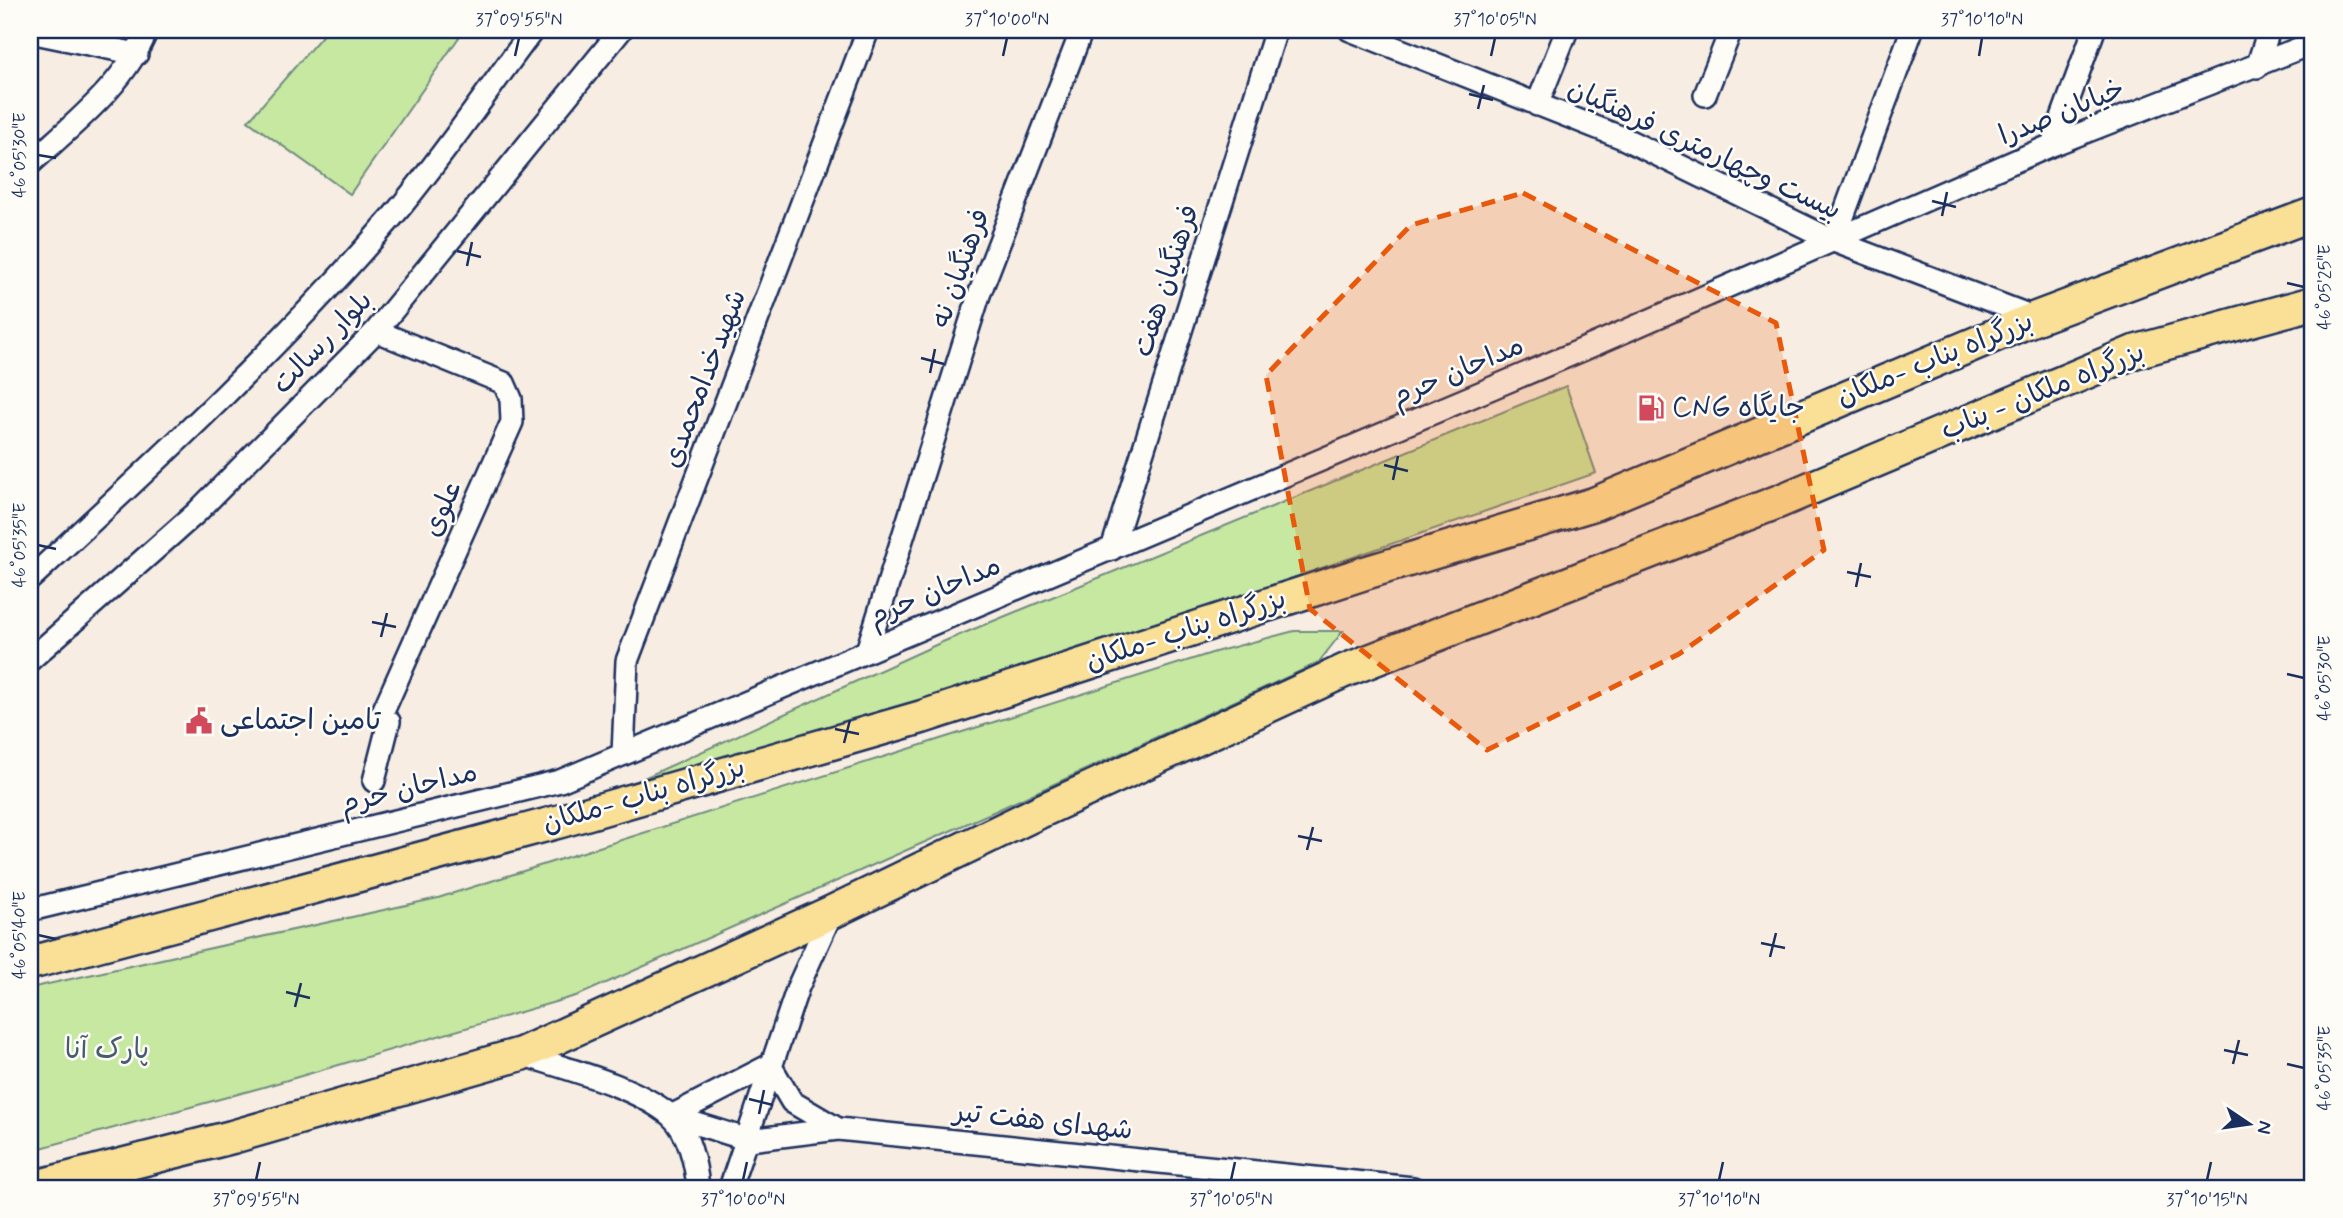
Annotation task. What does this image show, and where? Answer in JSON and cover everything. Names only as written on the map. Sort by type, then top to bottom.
[{"type":"highway","name":"بزرگراه بناب -ملکان","points":[[30,963],[561,821],[922,717],[1364,573],[1594,504],[2036,318],[2313,214]]},
{"type":"highway","name":"بزرگراه ملکان - بناب","points":[[832,912],[1041,811],[1344,671],[1780,501],[2134,352],[2313,303]]},
{"type":"highway","points":[[32,1188],[244,1133],[522,1054],[832,912]]},
{"type":"street","points":[[30,164],[88,110],[137,54],[147,30]]},
{"type":"street","name":"بلوار رسالت","points":[[30,579],[204,418],[291,329],[394,214],[533,30]]},
{"type":"street","name":"بلوار رسالت","points":[[30,660],[196,513],[376,331],[621,30]]},
{"type":"street","name":"شهیدخدامحمدی","points":[[623,754],[627,661],[868,30]]},
{"type":"street","name":"فرهنگیان نه","points":[[867,651],[979,295],[1082,30]]},
{"type":"street","name":"فرهنگیان هفت","points":[[1112,548],[1276,30]]},
{"type":"street","name":"بیست وچهارمتری فرهنگیان","points":[[1350,30],[1403,39],[1537,105],[1623,138],[1834,241],[2036,318]]},
{"type":"street","points":[[1537,105],[1567,30]]},
{"type":"street","points":[[1705,95],[1731,30]]},
{"type":"street","points":[[1834,241],[1912,30]]},
{"type":"street","points":[[2052,145],[2094,30]]},
{"type":"street","points":[[2257,67],[2269,30]]},
{"type":"street","points":[[30,32],[137,54]]},
{"type":"street","name":"خیابان صدرا","points":[[1834,241],[2052,145],[2313,43]]},
{"type":"street","name":"مداحان حرم","points":[[30,910],[560,781],[1834,241]]},
{"type":"street","name":"علوی","points":[[374,781],[389,722],[381,716],[512,422],[511,399],[503,383],[376,331]]},
{"type":"street","points":[[730,1188],[749,1140],[770,1065],[798,987],[832,912]]},
{"type":"street","name":"شهدای هفت تیر","points":[[522,1054],[614,1085],[671,1116],[749,1140],[838,1129],[1413,1188]]},
{"type":"street","points":[[698,1188],[695,1157],[671,1116],[770,1065]]},
{"type":"street","points":[[770,1065],[792,1102],[838,1129]]},
{"type":"highlighted area","points":[[1523,193],[1776,323],[1824,550],[1679,654],[1487,750],[1310,609],[1266,375],[1411,225]]},
{"type":"green space","points":[[327,30],[464,30],[350,194],[248,121]]},
{"type":"green space","points":[[1566,386],[1596,473],[919,707],[600,798],[940,643]]},
{"type":"green space","name":"پارک آنا","points":[[1294,631],[1343,631],[1318,663],[993,812],[579,995],[260,1088],[30,1151],[30,988],[438,898],[1215,652]]},
{"type":"place","name":"CNG جایگاه","points":[[1651,408]]},
{"type":"place","name":"تامین اجتماعی","points":[[199,721]]}]
